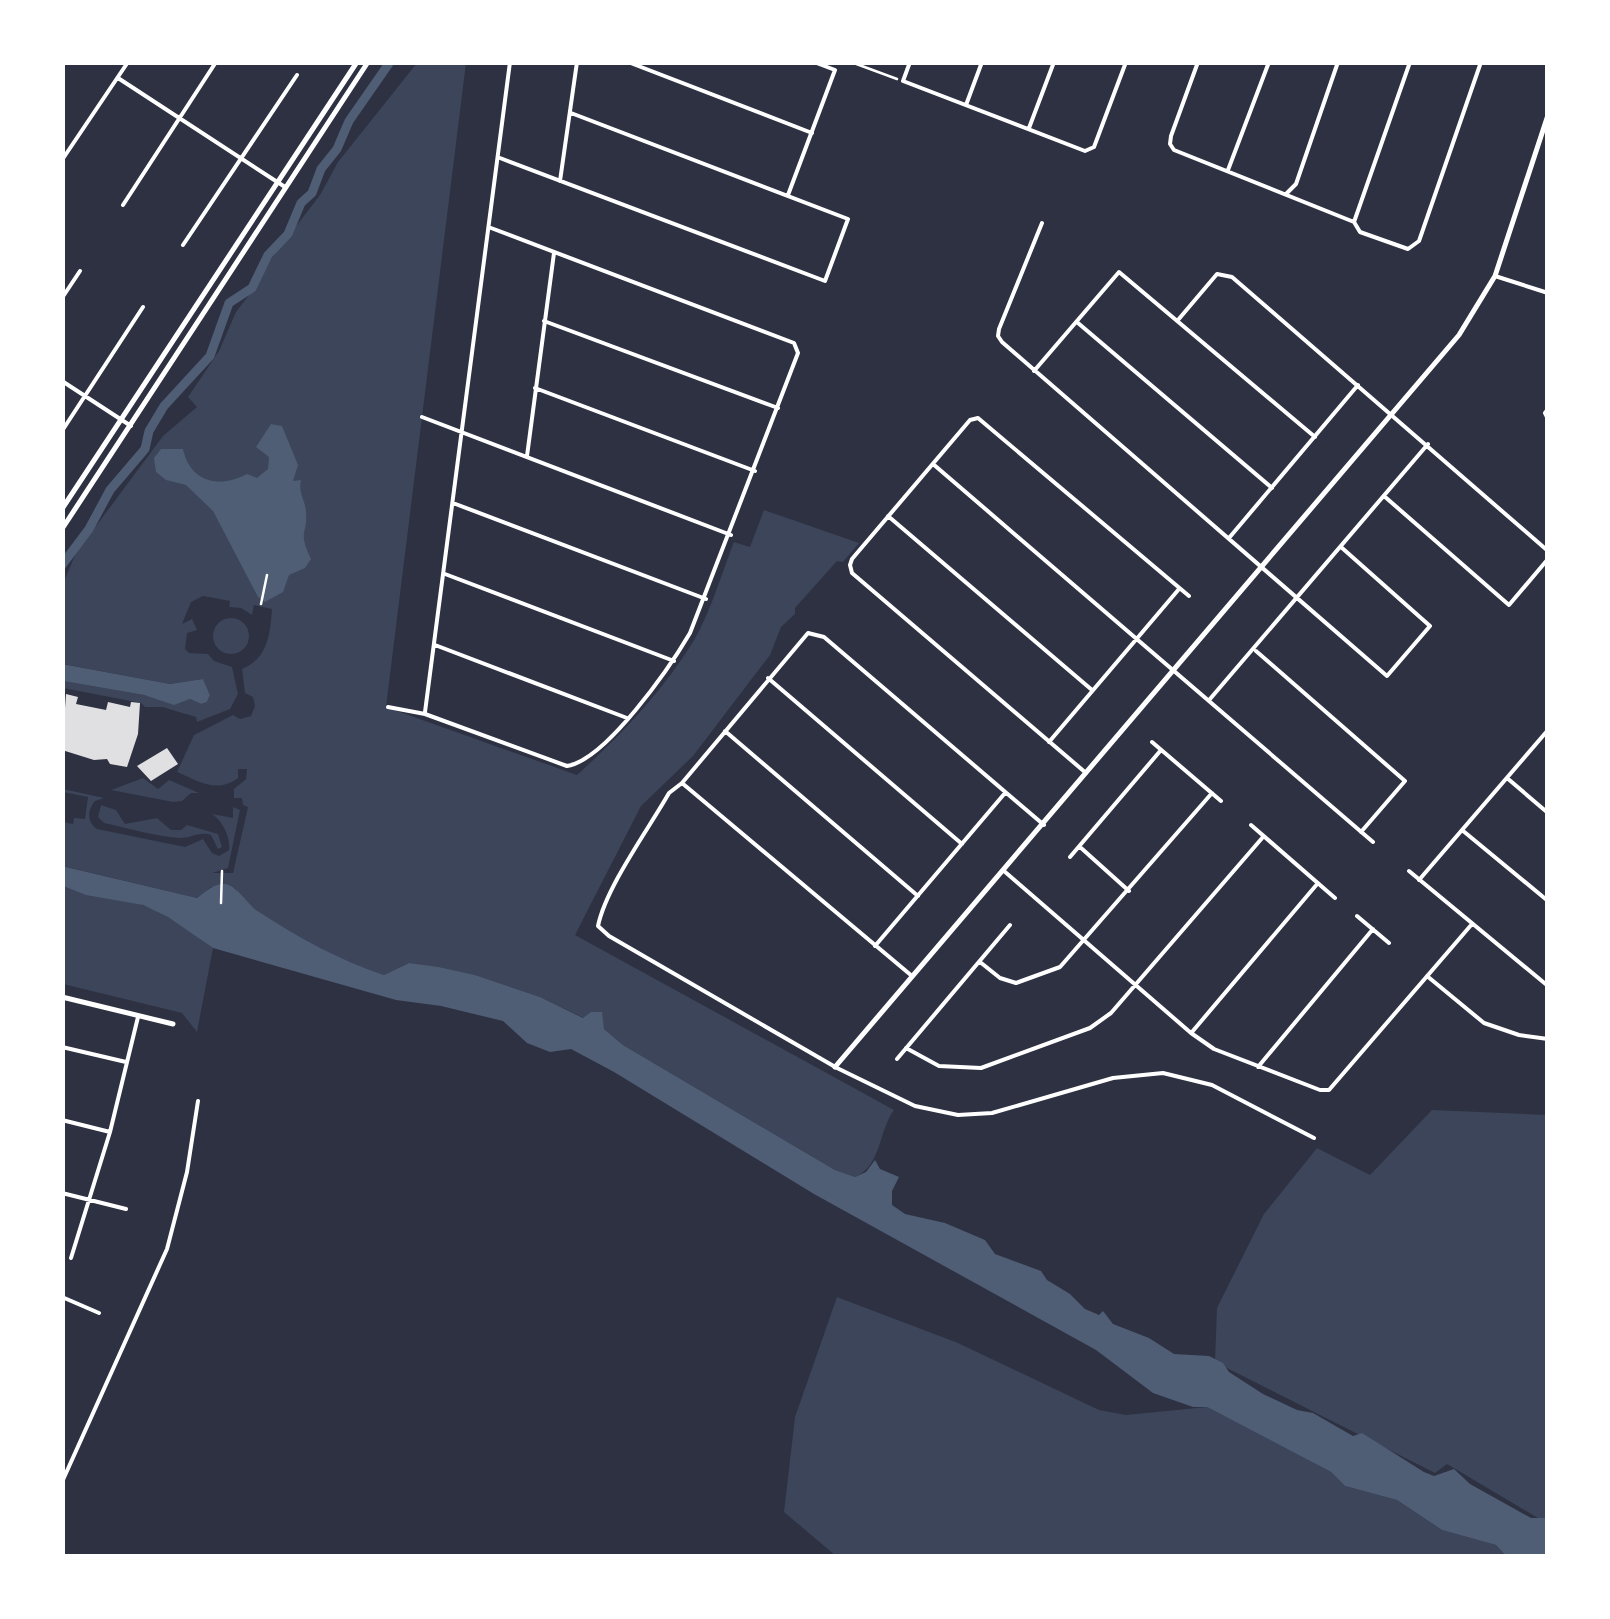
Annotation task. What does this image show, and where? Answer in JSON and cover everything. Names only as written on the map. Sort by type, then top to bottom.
[{"type":"street","points":[[62,160],[128,62]]},
{"type":"street","points":[[123,205],[216,62]]},
{"type":"street","points":[[62,509],[356,62]]},
{"type":"street","points":[[62,529],[368,62]]},
{"type":"street","points":[[425,714],[510,62]]},
{"type":"street","points":[[560,182],[577,62]]},
{"type":"street","points":[[628,62],[812,133]]},
{"type":"street","points":[[787,196],[835,70],[814,62]]},
{"type":"street","points":[[910,62],[903,82],[1085,151],[1094,147],[1126,62]]},
{"type":"street","points":[[966,106],[982,62]]},
{"type":"street","points":[[1028,130],[1054,62]]},
{"type":"street","points":[[1198,62],[1170,144],[1174,150],[1354,222],[1360,232],[1408,249],[1419,241],[1480,62]]},
{"type":"street","points":[[1228,171],[1268,62]]},
{"type":"street","points":[[1286,194],[1296,184],[1338,62]]},
{"type":"street","points":[[1354,222],[1410,62]]},
{"type":"street","points":[[184,245],[297,75]]},
{"type":"street","points":[[118,78],[285,187]]},
{"type":"street","points":[[500,158],[824,281],[848,219],[571,113]]},
{"type":"street","points":[[835,1066],[1459,335],[1495,276],[1548,116]]},
{"type":"street","points":[[1042,223],[998,336],[1387,676],[1430,626],[1341,547]]},
{"type":"street","points":[[388,708],[425,714],[567,766],[579,764],[628,718],[674,661],[706,599],[798,347],[491,228]]},
{"type":"street","points":[[527,457],[554,253]]},
{"type":"street","points":[[62,298],[80,272]]},
{"type":"street","points":[[1034,371],[1119,272],[1315,437]]},
{"type":"street","points":[[1178,320],[1217,274],[1225,274],[1428,444],[1548,551]]},
{"type":"street","points":[[1495,276],[1548,292]]},
{"type":"street","points":[[62,432],[142,308]]},
{"type":"street","points":[[544,320],[778,408]]},
{"type":"street","points":[[1076,322],[1272,488]]},
{"type":"street","points":[[62,382],[131,426]]},
{"type":"street","points":[[1228,540],[1358,385]]},
{"type":"street","points":[[535,388],[755,472]]},
{"type":"street","points":[[422,417],[731,535]]},
{"type":"street","points":[[1086,774],[852,573],[850,566],[932,463],[970,420],[978,418],[1190,596]]},
{"type":"street","points":[[1209,700],[1428,444]]},
{"type":"street","points":[[932,463],[1373,842]]},
{"type":"street","points":[[1384,496],[1510,605],[1548,559]]},
{"type":"street","points":[[453,503],[706,599]]},
{"type":"street","points":[[888,516],[1092,690]]},
{"type":"street","points":[[444,574],[674,661]]},
{"type":"street","points":[[1049,742],[1179,589]]},
{"type":"street","points":[[1044,824],[824,637],[808,633],[682,784],[669,793],[617,882],[598,926],[835,1066],[915,1106],[958,1115],[992,1113],[1112,1078],[1163,1074],[1212,1085],[1314,1138]]},
{"type":"street","points":[[435,645],[628,718]]},
{"type":"street","points":[[1254,649],[1405,782],[1362,832]]},
{"type":"street","points":[[768,678],[962,844]]},
{"type":"street","points":[[1419,880],[1548,730]]},
{"type":"street","points":[[725,731],[918,896]]},
{"type":"street","points":[[1152,742],[1221,801]]},
{"type":"street","points":[[1070,857],[1161,750]]},
{"type":"street","points":[[1507,778],[1548,813]]},
{"type":"street","points":[[682,784],[912,977]]},
{"type":"street","points":[[874,947],[1005,793]]},
{"type":"street","points":[[980,962],[1000,978],[1016,983],[1060,967],[1086,942],[1212,793]]},
{"type":"street","points":[[1251,826],[1335,898]]},
{"type":"street","points":[[1462,830],[1548,901]]},
{"type":"street","points":[[906,1048],[940,1066],[982,1068],[1090,1028],[1112,1013],[1263,837]]},
{"type":"street","points":[[1079,846],[1129,891]]},
{"type":"street","points":[[1004,871],[1214,1049],[1320,1090],[1329,1090],[1472,924]]},
{"type":"street","points":[[1408,871],[1548,986]]},
{"type":"street","points":[[1192,1033],[1318,883]]},
{"type":"street","points":[[1357,916],[1389,943]]},
{"type":"street","points":[[897,1058],[1010,925]]},
{"type":"street","points":[[1258,1066],[1373,929]]},
{"type":"street","points":[[1427,976],[1484,1024],[1548,1039]]},
{"type":"street","points":[[62,997],[173,1024]]},
{"type":"street","points":[[72,1258],[110,1132],[138,1016]]},
{"type":"street","points":[[62,1047],[127,1063]]},
{"type":"street","points":[[62,1482],[168,1249],[187,1172],[198,1102]]},
{"type":"street","points":[[62,1120],[110,1132]]},
{"type":"street","points":[[62,1194],[126,1209]]},
{"type":"street","points":[[62,1298],[99,1314]]},
{"type":"path","points":[[851,62],[903,82]]},
{"type":"path","points":[[261,604],[265,584]]},
{"type":"path","points":[[221,903],[222,872]]},
{"type":"shaded area","points":[[417,63],[466,63],[386,707],[577,775],[640,713],[681,661],[705,618],[734,542],[750,547],[764,510],[859,543],[843,562],[837,561],[795,608],[795,614],[781,627],[770,655],[693,756],[641,806],[575,935],[894,1110],[870,1165],[855,1177],[835,1170],[623,1045],[591,1012],[584,1018],[540,997],[475,975],[409,963],[384,975],[282,928],[235,888],[211,887],[197,898],[63,866],[63,822],[73,824],[74,818],[85,819],[88,797],[63,789],[104,798],[95,801],[89,812],[97,829],[185,847],[203,839],[212,853],[219,856],[229,850],[229,840],[212,814],[233,818],[233,807],[240,810],[228,868],[212,873],[233,873],[248,807],[243,805],[242,798],[234,798],[234,789],[246,779],[247,769],[238,769],[238,778],[230,783],[215,786],[177,772],[194,735],[233,715],[240,719],[251,716],[255,706],[253,697],[245,693],[242,669],[262,652],[272,609],[254,605],[252,615],[229,607],[230,601],[203,596],[191,602],[182,624],[192,619],[197,630],[187,633],[185,649],[189,653],[208,654],[214,661],[232,667],[238,694],[230,709],[197,722],[196,717],[162,707],[145,707],[63,688],[63,681],[174,704],[190,699],[201,704],[210,695],[203,679],[170,684],[63,664],[62,586],[76,553],[163,436],[197,407],[188,397],[219,351],[236,312],[320,195],[338,162]]},
{"type":"shaded area","points":[[271,424],[282,426],[298,465],[293,481],[301,480],[306,512],[304,537],[311,559],[305,568],[289,575],[283,592],[265,602],[258,597],[213,511],[186,485],[166,480],[156,472],[154,458],[161,449],[183,449],[192,469],[207,480],[226,481],[247,474],[257,478],[268,469],[269,457],[256,447]]},
{"type":"shaded area","points":[[231,618],[243,624],[249,636],[243,648],[231,654],[219,648],[213,636],[219,624]]},
{"type":"shaded area","points":[[62,664],[170,684],[203,679],[210,695],[201,704],[190,699],[174,705],[144,695],[63,681]]},
{"type":"shaded area","points":[[143,778],[158,789],[169,780],[199,793],[173,802],[111,790]]},
{"type":"shaded area","points":[[101,805],[116,810],[125,824],[157,818],[171,830],[187,825],[218,834],[222,847],[218,849],[211,835],[170,837],[104,823],[98,817]]},
{"type":"shaded area","points":[[62,866],[197,898],[216,885],[229,885],[255,909],[289,931],[384,975],[409,963],[438,967],[540,997],[583,1018],[591,1012],[602,1012],[604,1029],[623,1045],[835,1170],[855,1177],[866,1172],[875,1160],[880,1169],[899,1177],[892,1191],[892,1205],[905,1214],[945,1223],[985,1240],[995,1254],[1041,1271],[1085,1309],[1099,1315],[1103,1311],[1113,1324],[1149,1338],[1174,1354],[1209,1356],[1263,1394],[1313,1413],[1353,1436],[1362,1433],[1424,1472],[1434,1476],[1454,1469],[1470,1484],[1531,1518],[1547,1518],[1547,1556],[1506,1556],[1496,1545],[1442,1530],[1397,1500],[1345,1486],[1331,1472],[1207,1407],[1193,1407],[1153,1393],[1096,1350],[814,1194],[571,1049],[550,1052],[527,1043],[503,1021],[396,1000],[213,948],[143,905],[86,895],[63,886]]},
{"type":"shaded area","points":[[62,886],[152,909],[213,948],[197,1032],[182,1013],[63,984]]},
{"type":"shaded area","points":[[1432,1110],[1547,1115],[1547,1520],[1447,1464],[1435,1473],[1215,1362],[1217,1308],[1264,1214],[1317,1148],[1370,1175]]},
{"type":"shaded area","points":[[837,1297],[958,1343],[1099,1410],[1126,1415],[1207,1407],[1331,1472],[1345,1486],[1397,1500],[1442,1530],[1496,1545],[1506,1556],[836,1556],[784,1512],[795,1417]]},
{"type":"building","points":[[66,694],[78,697],[76,704],[106,710],[108,702],[130,707],[131,702],[140,703],[138,734],[127,767],[62,750]]},
{"type":"building","points":[[167,748],[178,764],[151,781],[137,766]]},
{"type":"waterway","points":[[62,565],[89,529],[110,490],[145,449],[149,431],[164,406],[210,356],[229,303],[252,288],[268,255],[288,234],[301,203],[312,193],[349,121],[390,62]]}]
